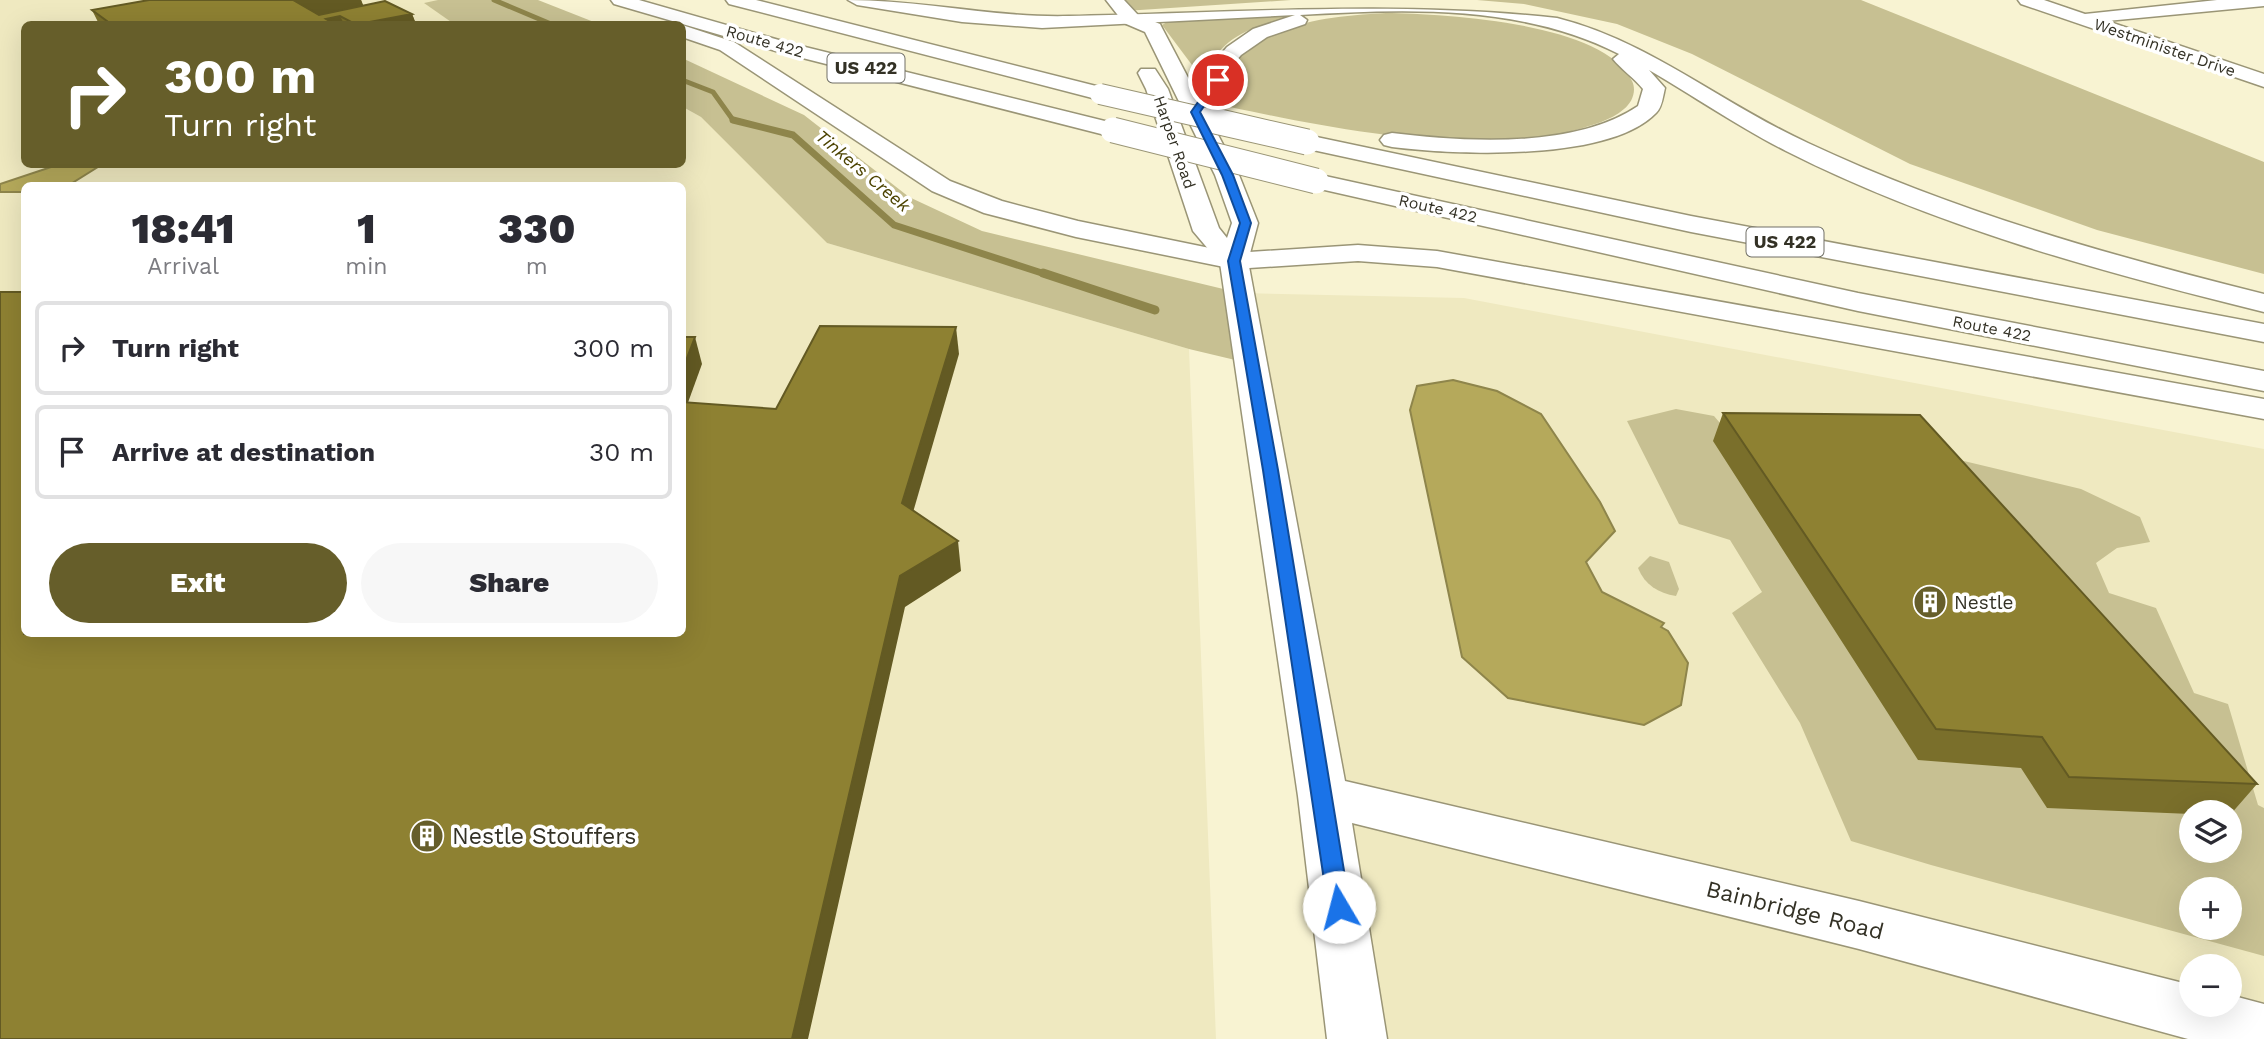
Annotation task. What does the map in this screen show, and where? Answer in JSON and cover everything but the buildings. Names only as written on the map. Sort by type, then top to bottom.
[{"type":"main road","points":[[606,0],[657,21]]},
{"type":"main road","name":"Route 422","points":[[620,0],[786,48],[1316,181],[1858,302],[2264,381]]},
{"type":"main road","name":"Route 422","points":[[735,0],[983,64],[1304,134],[1691,224],[2264,334]]},
{"type":"main road","points":[[857,0],[985,20],[1065,22],[1133,38],[1409,5],[1471,9],[1553,23],[1625,48],[1748,122],[1860,176],[1963,215],[2073,251],[2264,303]]},
{"type":"main road","name":"Harper Road","points":[[1115,0],[1157,89],[1206,231],[1234,261]]},
{"type":"main road","name":"Westminister Drive","points":[[2026,0],[2264,81]]},
{"type":"main road","points":[[2078,18],[2264,1]]},
{"type":"main road","points":[[1196,112],[1218,80],[1221,66],[1234,51],[1260,33],[1292,21],[1318,16],[1382,11],[1462,14],[1520,22],[1557,31],[1590,41],[1631,63],[1654,88],[1648,110],[1616,128],[1552,142],[1482,145],[1413,143],[1304,134]]},
{"type":"main road","name":"Harper Road","points":[[1133,38],[1153,28],[1227,175],[1245,223],[1234,261],[1323,796],[1357,1039]]},
{"type":"main road","points":[[686,32],[727,46],[951,190],[993,207],[1076,229],[1234,261],[1358,253],[1437,259],[2264,409]]},
{"type":"main road","name":"Bainbridge Road","points":[[1323,796],[1859,925],[2264,1031]]},
{"type":"shaded area","points":[[0,0],[447,0],[503,21],[21,21],[21,168],[686,168],[686,109],[701,117],[827,243],[1189,349],[1216,1039],[0,1039]]},
{"type":"shaded area","points":[[438,0],[538,0],[591,21],[450,21],[424,3]]},
{"type":"shaded area","points":[[1115,0],[1291,0],[1125,11]]},
{"type":"shaded area","points":[[1477,0],[1861,0],[2264,162],[2264,274],[2097,230],[1910,164],[1692,54],[1617,24],[1524,4]]},
{"type":"shaded area","points":[[1311,13],[1265,24],[1236,37],[1214,58],[1208,73],[1198,73],[1162,25],[1169,21]]},
{"type":"shaded area","points":[[1386,13],[1482,19],[1557,34],[1590,46],[1616,61],[1632,81],[1633,96],[1619,113],[1595,124],[1536,138],[1493,141],[1403,137],[1313,124],[1230,107],[1228,69],[1235,58],[1250,46],[1286,29],[1318,20]]},
{"type":"shaded area","points":[[686,60],[804,115],[909,197],[982,231],[1240,293],[1252,364],[1189,349],[827,243],[701,117],[686,109]]},
{"type":"shaded area","points":[[48,168],[96,168],[74,182],[21,182],[21,192],[0,192],[0,184]]},
{"type":"shaded area","points":[[1240,293],[1464,298],[2264,449],[2264,1039],[1356,1039]]},
{"type":"shaded area","points":[[1453,380],[1497,391],[1541,414],[1600,502],[1615,531],[1586,562],[1602,592],[1664,623],[1661,627],[1668,631],[1688,663],[1681,705],[1644,725],[1508,698],[1462,657],[1410,410],[1417,386]]},
{"type":"shaded area","points":[[1676,409],[1714,416],[1726,430],[1809,424],[2081,489],[2140,517],[2150,542],[2117,548],[2096,563],[2109,593],[2156,608],[2194,693],[2228,704],[2258,805],[2264,808],[2264,956],[2205,940],[2242,940],[2242,877],[2179,877],[2179,933],[1851,841],[1800,723],[1732,613],[1762,592],[1730,540],[1679,524],[1627,421]]},
{"type":"shaded area","points":[[1650,556],[1669,562],[1679,589],[1676,596],[1663,593],[1644,579],[1638,568]]},
{"type":"waterway","name":"Tinkers Creek","points":[[494,0],[544,21]]},
{"type":"waterway","name":"Tinkers Creek","points":[[686,82],[713,92],[733,120]]},
{"type":"waterway","name":"Tinkers Creek","points":[[733,120],[739,121]]},
{"type":"waterway","name":"Tinkers Creek","points":[[733,120],[793,135],[894,225],[1048,275]]},
{"type":"waterway","name":"Tinkers Creek","points":[[1043,273],[1155,310]]},
{"type":"place","name":"Nestle","points":[[1930,602]]},
{"type":"place","name":"Nestle Stouffers","points":[[427,836]]},
{"type":"route","points":[[1218,80],[1196,112],[1227,175],[1245,223],[1234,261],[1271,470],[1339,907]]}]
